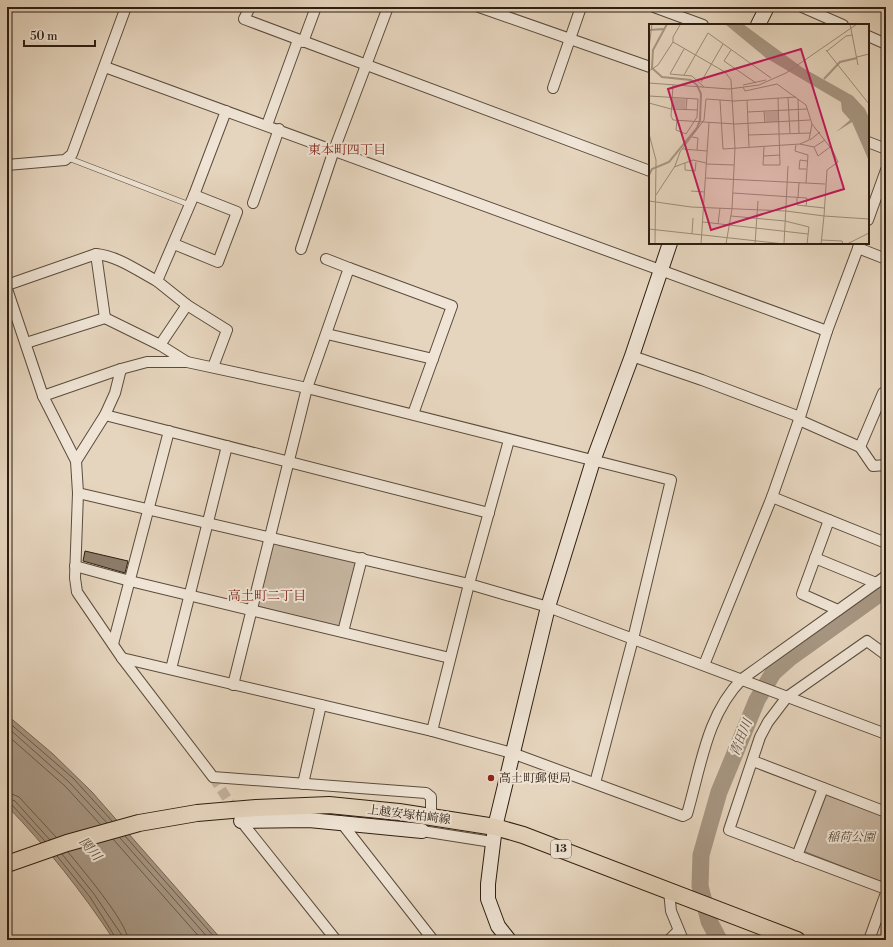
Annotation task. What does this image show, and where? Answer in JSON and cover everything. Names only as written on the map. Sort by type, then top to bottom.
[{"type":"main road","name":"上越安塚柏崎線","points":[[7,864],[74,841],[139,823],[197,813],[256,808],[328,805],[399,812],[431,818],[493,834],[528,837],[797,940]]},
{"type":"street","points":[[7,165],[65,160],[72,154],[126,7]]},
{"type":"street","points":[[250,7],[244,20],[649,171]]},
{"type":"street","points":[[267,125],[316,7]]},
{"type":"street","points":[[301,249],[334,150],[388,7]]},
{"type":"street","points":[[479,7],[649,67]]},
{"type":"street","points":[[553,88],[581,7]]},
{"type":"street","points":[[654,7],[700,24]]},
{"type":"street","points":[[758,24],[767,7]]},
{"type":"street","points":[[802,7],[841,24]]},
{"type":"street","points":[[869,36],[886,44]]},
{"type":"street","points":[[105,66],[827,332]]},
{"type":"street","points":[[157,281],[190,205],[226,111]]},
{"type":"street","points":[[253,203],[279,129]]},
{"type":"street","points":[[869,142],[886,149]]},
{"type":"street","points":[[869,217],[886,170]]},
{"type":"street","points":[[174,244],[218,262],[237,212],[194,195]]},
{"type":"street","points":[[509,940],[498,926],[488,899],[493,834],[548,607],[593,461],[632,356],[670,244]]},
{"type":"street","points":[[704,665],[772,497],[800,419],[827,332],[859,246],[886,259]]},
{"type":"street","points":[[96,254],[105,318]]},
{"type":"street","points":[[7,285],[96,254],[105,255],[157,281],[187,305],[227,330],[213,367]]},
{"type":"street","points":[[326,259],[452,306],[412,414]]},
{"type":"street","points":[[233,685],[307,388],[350,268]]},
{"type":"street","points":[[7,289],[43,396],[76,461],[78,493],[75,566],[77,592],[114,644],[122,658],[213,777],[426,793],[431,797],[431,818]]},
{"type":"street","points":[[160,345],[187,305]]},
{"type":"street","points":[[26,343],[105,318],[160,345],[187,362]]},
{"type":"street","points":[[327,334],[433,359]]},
{"type":"street","points":[[632,356],[702,380],[800,419],[860,447],[873,466],[886,465]]},
{"type":"street","points":[[43,396],[121,369],[147,362],[187,362],[307,388],[671,480],[633,639],[595,783]]},
{"type":"street","points":[[76,461],[105,415],[116,393],[121,369]]},
{"type":"street","points":[[860,447],[883,393],[886,394]]},
{"type":"street","points":[[105,415],[489,513]]},
{"type":"street","points":[[114,644],[169,431]]},
{"type":"street","points":[[432,731],[469,584],[509,440]]},
{"type":"street","points":[[171,669],[227,446]]},
{"type":"street","points":[[78,493],[269,538],[362,558],[469,584],[548,607],[886,734]]},
{"type":"street","points":[[772,497],[886,543]]},
{"type":"street","points":[[829,520],[802,594],[838,610]]},
{"type":"street","points":[[343,632],[362,558]]},
{"type":"street","points":[[815,558],[876,583]]},
{"type":"street","points":[[75,566],[190,596],[450,658]]},
{"type":"street","points":[[122,658],[432,731],[512,753],[683,816],[687,814],[698,778],[700,760],[716,717],[724,701],[745,681],[838,610],[886,576]]},
{"type":"street","points":[[886,655],[867,641],[783,696],[760,737],[729,830],[886,889]]},
{"type":"street","points":[[303,784],[321,705]]},
{"type":"street","points":[[753,761],[886,812]]},
{"type":"street","points":[[797,856],[823,788]]},
{"type":"street","points":[[241,821],[284,819],[340,822],[422,831],[493,834]]},
{"type":"street","points":[[241,821],[336,940]]},
{"type":"street","points":[[340,822],[433,940]]},
{"type":"street","points":[[669,940],[681,936],[671,911],[670,891]]},
{"type":"street","points":[[868,940],[886,893]]},
{"type":"lane","points":[[68,158],[190,205]]},
{"type":"green space","points":[[273,539],[357,561],[340,627],[257,606]]},
{"type":"green space","name":"稲荷公園","points":[[825,793],[886,816],[885,883],[803,851]]},
{"type":"water","name":"関川","points":[[7,715],[53,754],[92,792],[222,940],[114,940],[64,870],[7,806]]},
{"type":"building","points":[[85,551],[128,561],[125,573],[83,561]]},
{"type":"waterway","name":"青田川","points":[[719,940],[709,921],[700,886],[701,855],[719,792],[757,700],[773,673],[791,657],[886,589]]},
{"type":"tunnel","points":[[213,777],[236,812]]},
{"type":"place","name":"高土町郵便局","points":[[491,778]]},
{"type":"district","name":"東本町四丁目","points":[[347,150]]},
{"type":"district","name":"高土町二丁目","points":[[267,596]]}]
